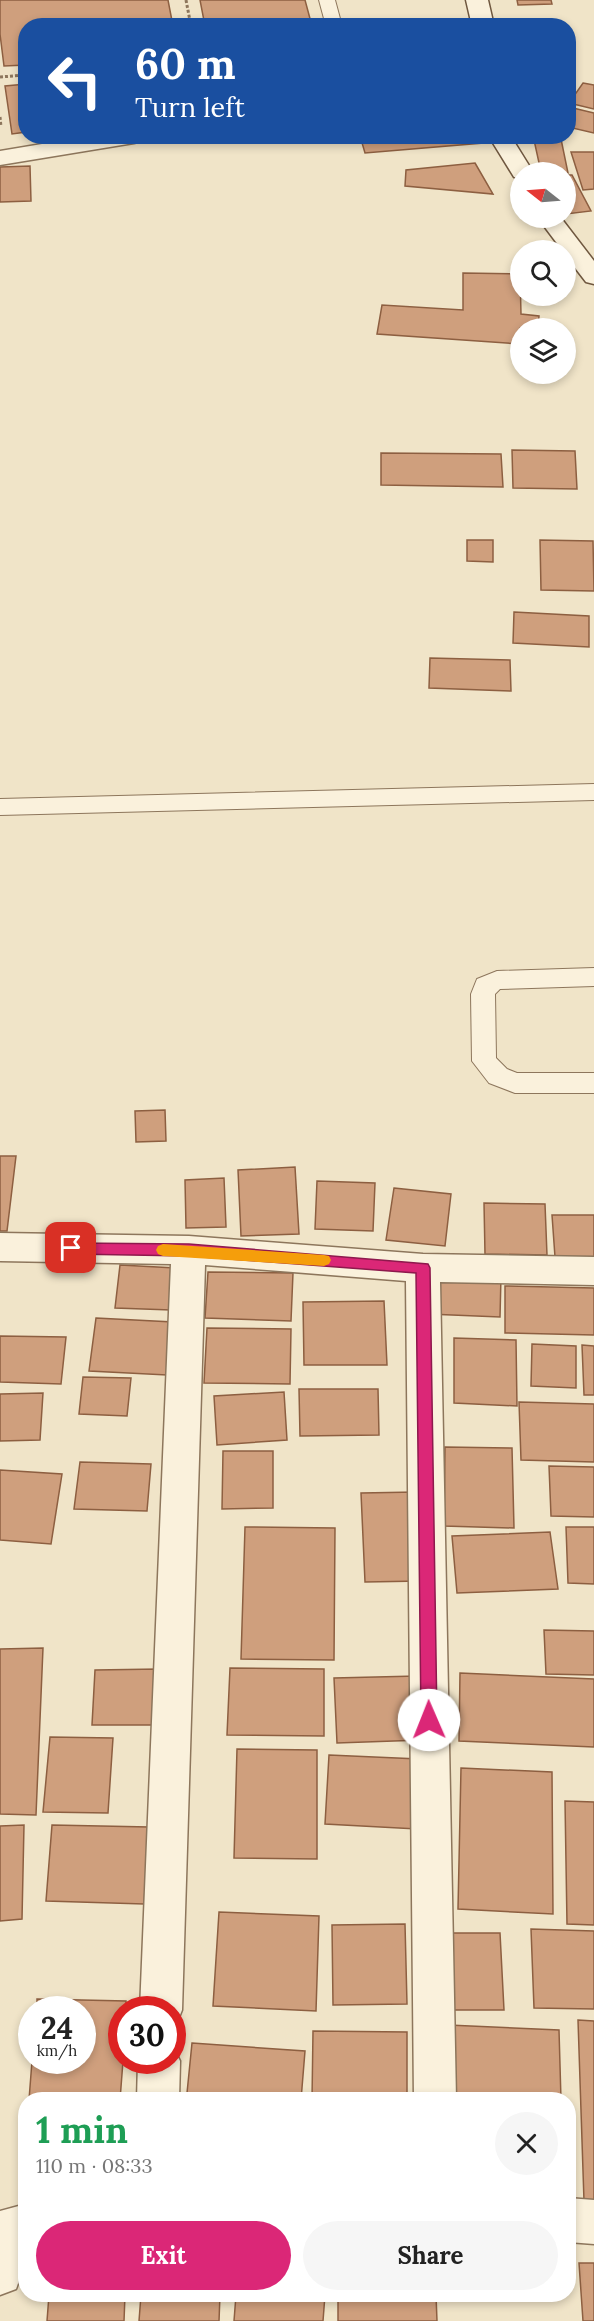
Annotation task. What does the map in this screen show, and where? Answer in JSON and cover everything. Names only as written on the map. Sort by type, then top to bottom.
[{"type":"street","points":[[477,0],[481,18]]},
{"type":"street","points":[[0,158],[85,144]]},
{"type":"street","points":[[505,144],[516,162]]},
{"type":"street","points":[[556,228],[594,278]]},
{"type":"street","points":[[0,1247],[189,1250],[423,1268],[594,1271]]},
{"type":"street","points":[[162,1996],[189,1250]]},
{"type":"street","points":[[423,1268],[435,2092]]},
{"type":"street","points":[[158,2092],[159,2074]]},
{"type":"street","points":[[576,2221],[594,2222]]},
{"type":"street","points":[[0,2273],[11,2228],[18,2227]]},
{"type":"lane","points":[[327,0],[332,18]]},
{"type":"lane","points":[[0,807],[594,792]]},
{"type":"lane","points":[[594,977],[497,980],[486,986],[483,994],[484,1060],[498,1076],[515,1083],[594,1083]]},
{"type":"path","points":[[186,0],[189,18]]},
{"type":"path","points":[[0,77],[18,76]]},
{"type":"building","points":[[0,0],[168,0],[171,18],[18,18],[18,65],[4,66],[0,34]]},
{"type":"building","points":[[200,0],[305,0],[310,18],[203,18]]},
{"type":"building","points":[[517,0],[551,0],[552,4],[518,5]]},
{"type":"building","points":[[583,83],[594,85],[594,109],[576,105],[576,93]]},
{"type":"building","points":[[18,85],[18,133],[12,134],[5,86]]},
{"type":"building","points":[[576,109],[594,113],[594,133],[576,129]]},
{"type":"building","points":[[362,144],[471,144],[365,153]]},
{"type":"building","points":[[535,144],[562,144],[566,162],[539,162]]},
{"type":"building","points":[[571,152],[594,152],[594,189],[583,190]]},
{"type":"building","points":[[475,163],[493,194],[405,186],[406,170]]},
{"type":"building","points":[[30,166],[31,201],[0,202],[0,167]]},
{"type":"building","points":[[576,183],[591,211],[576,213]]},
{"type":"building","points":[[463,273],[510,274],[510,306],[521,306],[521,314],[539,316],[539,318],[510,318],[510,343],[377,334],[382,305],[463,310]]},
{"type":"building","points":[[512,450],[575,451],[577,489],[513,488]]},
{"type":"building","points":[[381,453],[501,454],[503,487],[381,485]]},
{"type":"building","points":[[467,540],[493,540],[493,562],[467,561]]},
{"type":"building","points":[[540,540],[593,541],[594,591],[541,590]]},
{"type":"building","points":[[514,612],[589,616],[589,647],[513,643]]},
{"type":"building","points":[[430,658],[510,660],[511,691],[429,688]]},
{"type":"building","points":[[165,1110],[166,1141],[136,1142],[135,1111]]},
{"type":"building","points":[[0,1156],[16,1156],[7,1231],[0,1231]]},
{"type":"building","points":[[295,1167],[299,1234],[241,1236],[238,1170]]},
{"type":"building","points":[[224,1178],[226,1227],[186,1228],[185,1180]]},
{"type":"building","points":[[317,1181],[375,1183],[373,1231],[315,1229]]},
{"type":"building","points":[[394,1188],[451,1194],[445,1246],[386,1240]]},
{"type":"building","points":[[484,1203],[545,1204],[547,1255],[485,1254]]},
{"type":"building","points":[[552,1215],[594,1215],[594,1257],[555,1257]]},
{"type":"building","points":[[120,1265],[176,1268],[171,1310],[115,1308]]},
{"type":"building","points":[[208,1272],[293,1273],[291,1321],[205,1318]]},
{"type":"building","points":[[430,1272],[501,1276],[500,1317],[428,1314]]},
{"type":"building","points":[[505,1286],[594,1288],[594,1335],[505,1333]]},
{"type":"building","points":[[384,1301],[387,1365],[304,1365],[303,1302]]},
{"type":"building","points":[[96,1318],[173,1322],[167,1375],[89,1371]]},
{"type":"building","points":[[207,1328],[291,1329],[290,1384],[204,1383]]},
{"type":"building","points":[[0,1336],[66,1337],[61,1384],[0,1382]]},
{"type":"building","points":[[454,1338],[516,1340],[517,1406],[454,1403]]},
{"type":"building","points":[[532,1344],[576,1346],[576,1388],[531,1386]]},
{"type":"building","points":[[582,1345],[594,1346],[594,1395],[584,1395]]},
{"type":"building","points":[[83,1377],[131,1378],[127,1416],[79,1414]]},
{"type":"building","points":[[299,1389],[378,1389],[379,1435],[300,1436]]},
{"type":"building","points":[[284,1392],[287,1440],[217,1445],[214,1396]]},
{"type":"building","points":[[43,1393],[40,1440],[0,1441],[0,1394]]},
{"type":"building","points":[[519,1402],[594,1404],[594,1462],[521,1460]]},
{"type":"building","points":[[445,1447],[512,1448],[514,1528],[444,1526]]},
{"type":"building","points":[[223,1451],[273,1451],[273,1508],[222,1509]]},
{"type":"building","points":[[80,1462],[151,1464],[147,1511],[74,1509]]},
{"type":"building","points":[[549,1466],[594,1467],[594,1517],[551,1516]]},
{"type":"building","points":[[0,1470],[62,1474],[51,1544],[0,1540]]},
{"type":"building","points":[[416,1492],[421,1581],[365,1582],[361,1493]]},
{"type":"building","points":[[245,1527],[335,1528],[334,1660],[241,1659]]},
{"type":"building","points":[[566,1527],[594,1527],[594,1584],[568,1583]]},
{"type":"building","points":[[550,1532],[558,1589],[457,1593],[452,1536]]},
{"type":"building","points":[[544,1630],[594,1631],[594,1675],[546,1674]]},
{"type":"building","points":[[43,1648],[36,1815],[0,1814],[0,1649]]},
{"type":"building","points":[[230,1668],[324,1669],[324,1736],[227,1735]]},
{"type":"building","points":[[159,1669],[158,1725],[92,1725],[95,1670]]},
{"type":"building","points":[[460,1673],[594,1679],[594,1747],[459,1741]]},
{"type":"building","points":[[417,1676],[422,1740],[337,1743],[334,1678]]},
{"type":"building","points":[[50,1737],[113,1738],[108,1813],[43,1812]]},
{"type":"building","points":[[237,1749],[317,1750],[317,1859],[234,1858]]},
{"type":"building","points":[[329,1755],[419,1759],[417,1829],[325,1824]]},
{"type":"building","points":[[461,1768],[552,1772],[553,1914],[458,1909]]},
{"type":"building","points":[[565,1801],[594,1802],[594,1925],[567,1924]]},
{"type":"building","points":[[24,1825],[22,1919],[0,1921],[0,1826]]},
{"type":"building","points":[[52,1825],[149,1827],[144,1904],[46,1901]]},
{"type":"building","points":[[219,1912],[319,1916],[316,2011],[213,2006]]},
{"type":"building","points":[[405,1924],[407,2004],[333,2005],[332,1925]]},
{"type":"building","points":[[531,1929],[594,1931],[594,2009],[534,2008]]},
{"type":"building","points":[[437,1933],[500,1933],[504,2010],[440,2010]]},
{"type":"building","points":[[96,2000],[108,2001],[108,2074],[122,2074],[121,2092],[30,2092],[31,2074],[96,2074]]},
{"type":"building","points":[[578,2020],[594,2021],[594,2201],[584,2201]]},
{"type":"building","points":[[448,2025],[559,2030],[561,2092],[447,2092]]},
{"type":"building","points":[[313,2031],[407,2032],[407,2092],[312,2092]]},
{"type":"building","points":[[192,2043],[305,2051],[302,2092],[187,2092]]},
{"type":"building","points":[[579,2263],[594,2263],[594,2321],[583,2321]]},
{"type":"building","points":[[48,2302],[125,2302],[124,2321],[47,2321]]},
{"type":"building","points":[[140,2302],[220,2302],[219,2321],[139,2321]]},
{"type":"building","points":[[235,2302],[324,2302],[323,2321],[234,2321]]},
{"type":"building","points":[[338,2302],[436,2302],[437,2321],[338,2321]]},
{"type":"slow traffic","points":[[163,1250],[324,1260]]},
{"type":"route","points":[[71,1248],[189,1250],[423,1268],[429,1720]]}]
